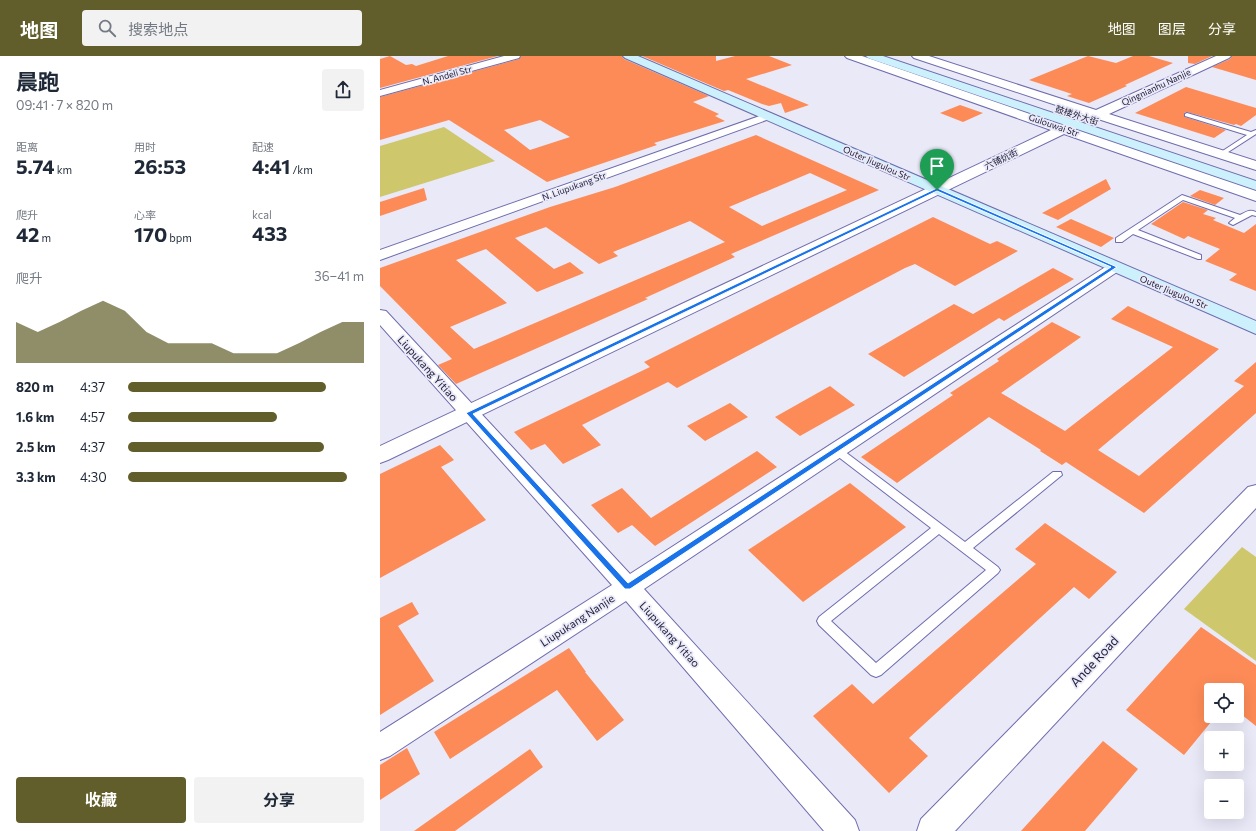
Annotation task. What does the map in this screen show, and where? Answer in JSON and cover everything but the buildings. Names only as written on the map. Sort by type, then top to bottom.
[{"type":"main road","name":"Outer Jiugulou Str","points":[[629,56],[1256,328]]},
{"type":"main road","points":[[872,56],[1069,126],[1256,186]]},
{"type":"main road","name":"鼓楼外大街","points":[[898,56],[1092,117],[1256,175]]},
{"type":"street","name":"N. Andeli Str","points":[[380,93],[515,56]]},
{"type":"street","name":"Gulouwai Str","points":[[851,56],[1069,126],[1256,196]]},
{"type":"street","name":"鼓楼外大街","points":[[918,56],[1092,117],[1256,166]]},
{"type":"street","name":"Qingnianhu Nanjie","points":[[1092,117],[1225,56]]},
{"type":"street","name":"N. Liupukang Str","points":[[380,255],[768,116]]},
{"type":"street","name":"六铺炕街","points":[[380,455],[1069,126]]},
{"type":"street","name":"Liupukang Nanjie","points":[[380,747],[628,587],[1115,267]]},
{"type":"street","name":"Liupukang Yitiao","points":[[380,315],[628,587],[844,831]]},
{"type":"street","name":"Ande Road","points":[[933,831],[1256,493]]},
{"type":"lane","points":[[1187,115],[1254,133]]},
{"type":"lane","points":[[1220,155],[1254,133]]},
{"type":"lane","points":[[1120,240],[1182,197],[1241,218]]},
{"type":"lane","points":[[1233,223],[1251,212],[1256,214]]},
{"type":"lane","points":[[1133,231],[1198,257]]},
{"type":"lane","points":[[836,450],[939,528],[994,570],[876,671],[823,621],[939,528]]},
{"type":"lane","points":[[965,548],[1057,475]]},
{"type":"shaded area","points":[[444,127],[495,161],[380,197],[380,146]]},
{"type":"shaded area","points":[[1242,547],[1256,557],[1256,661],[1184,609]]},
{"type":"route","points":[[937,190],[1115,267],[628,587],[469,413],[833,239],[937,190]]}]
